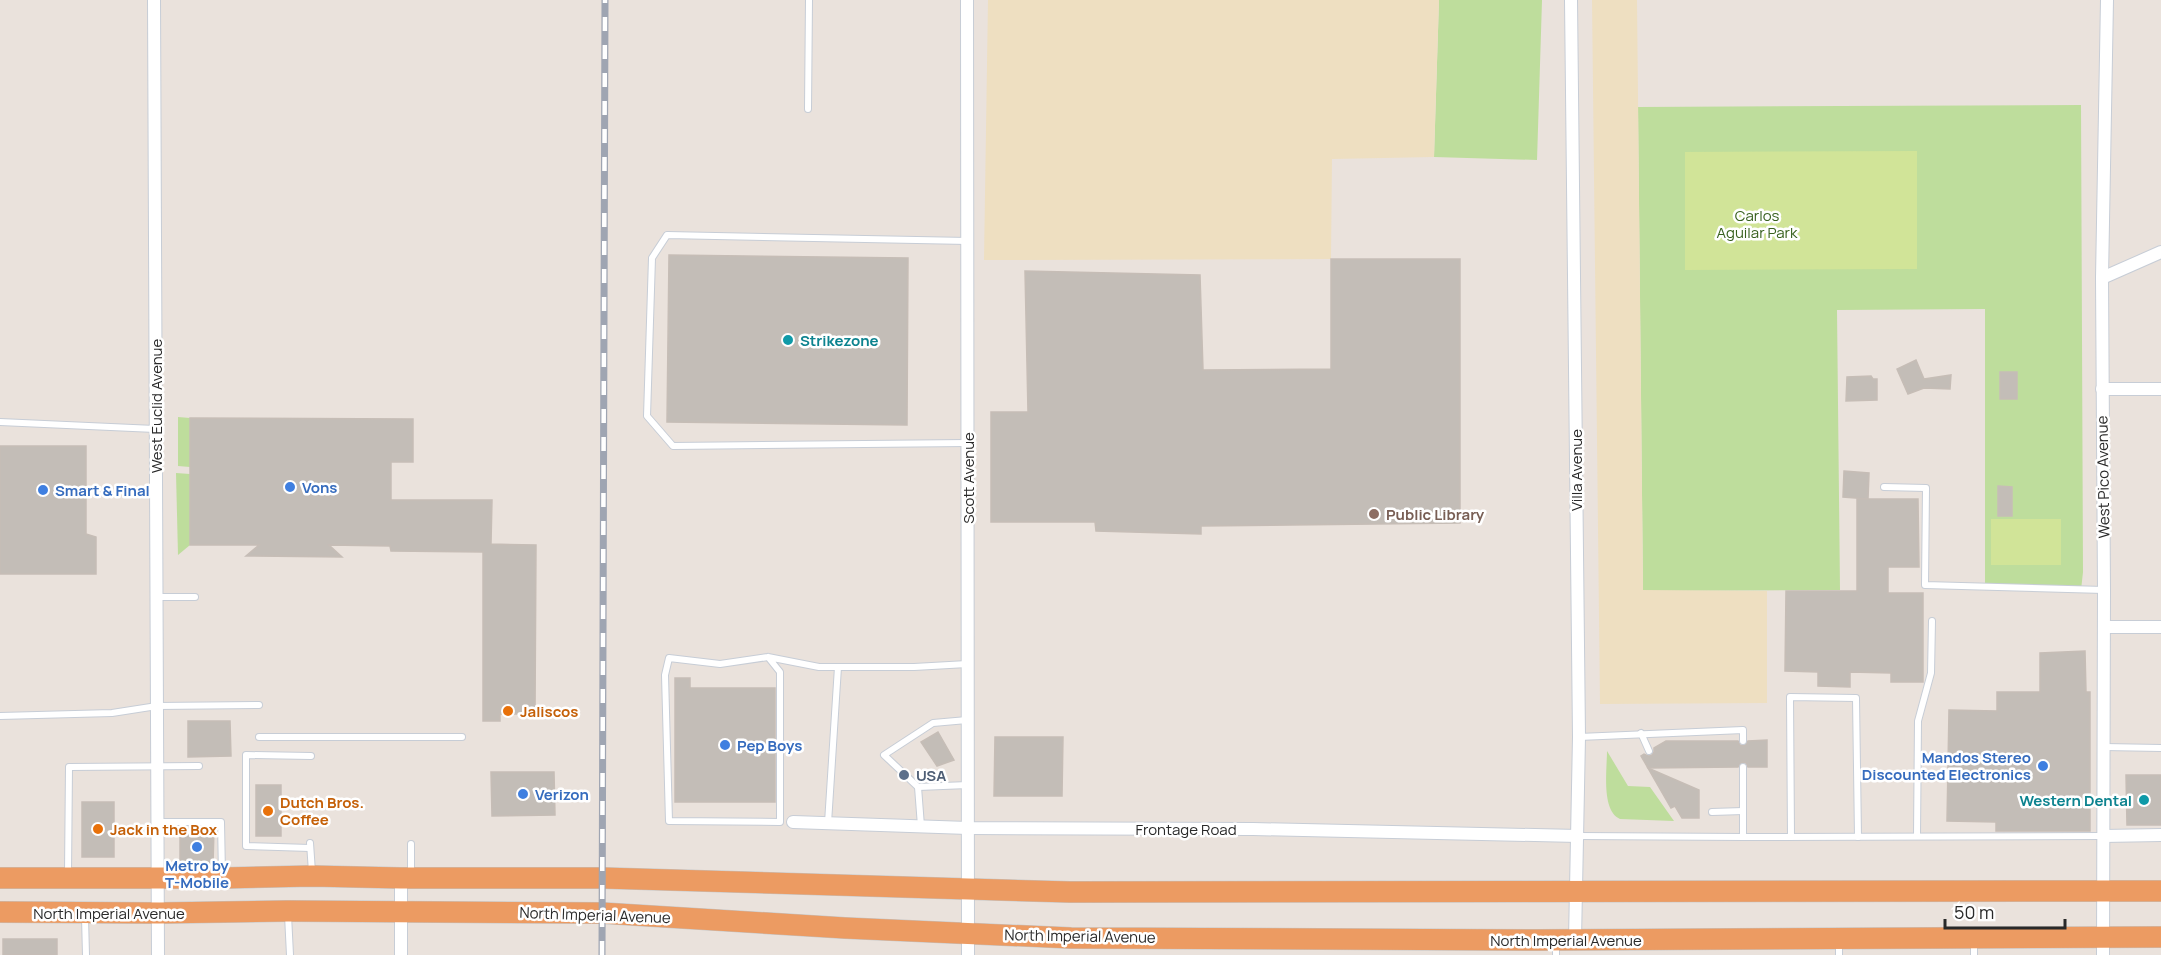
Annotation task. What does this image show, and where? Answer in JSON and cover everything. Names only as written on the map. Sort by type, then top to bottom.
[{"type":"highway","points":[[0,878],[312,876],[603,878],[1070,892],[2103,893],[2161,891]]},
{"type":"highway","name":"North Imperial Avenue","points":[[0,912],[602,913],[845,928],[1071,938],[1563,945],[1671,943],[1839,947],[2103,947],[2161,938]]},
{"type":"street","name":"West Euclid Avenue","points":[[154,0],[158,955]]},
{"type":"street","name":"Scott Avenue","points":[[967,0],[968,955]]},
{"type":"street","name":"Villa Avenue","points":[[1563,945],[1576,891],[1579,737],[1570,0]]},
{"type":"street","name":"West Pico Avenue","points":[[2103,947],[2102,278],[2107,0]]},
{"type":"street","points":[[2102,278],[2161,252]]},
{"type":"street","points":[[2103,389],[2161,388]]},
{"type":"street","points":[[2104,627],[2161,627]]},
{"type":"street","name":"Frontage Road","points":[[794,822],[968,828],[1241,829],[1578,836]]},
{"type":"street","points":[[2103,836],[2161,835]]},
{"type":"street","points":[[401,955],[401,912],[406,878]]},
{"type":"lane","points":[[808,109],[809,0]]},
{"type":"lane","points":[[968,241],[667,235],[652,258],[647,416],[673,446],[968,443]]},
{"type":"lane","points":[[0,422],[156,429]]},
{"type":"lane","points":[[1884,487],[1926,488],[1925,585],[2104,590]]},
{"type":"lane","points":[[157,597],[195,597]]},
{"type":"lane","points":[[1917,836],[1918,721],[1930,673],[1932,621]]},
{"type":"lane","points":[[794,822],[669,821],[665,675],[669,658],[720,664],[768,657],[819,668],[914,668],[968,664]]},
{"type":"lane","points":[[768,657],[780,672],[780,822]]},
{"type":"lane","points":[[828,823],[838,668]]},
{"type":"lane","points":[[1791,837],[1790,698],[1856,698],[1858,837]]},
{"type":"lane","points":[[0,716],[112,713],[157,706],[259,705]]},
{"type":"lane","points":[[922,826],[918,787],[884,755],[933,723],[968,720]]},
{"type":"lane","points":[[1579,737],[1743,730],[1743,741]]},
{"type":"lane","points":[[1641,733],[1649,751]]},
{"type":"lane","points":[[259,736],[462,737]]},
{"type":"lane","points":[[2104,747],[2161,748]]},
{"type":"lane","points":[[311,756],[246,755],[246,846],[310,845],[312,876]]},
{"type":"lane","points":[[68,878],[69,767],[199,766]]},
{"type":"lane","points":[[1743,767],[1743,837]]},
{"type":"lane","points":[[918,787],[968,785]]},
{"type":"lane","points":[[1712,812],[1743,811]]},
{"type":"lane","points":[[158,822],[221,822],[222,878]]},
{"type":"lane","points":[[1578,836],[2103,836]]},
{"type":"lane","points":[[406,878],[411,844]]},
{"type":"lane","points":[[288,911],[290,955]]},
{"type":"lane","points":[[85,913],[86,955]]},
{"type":"green space","points":[[1439,0],[1542,0],[1537,160],[1434,157]]},
{"type":"green space","name":"Carlos Aguilar Park","points":[[2081,105],[2083,572],[2081,590],[1985,590],[1985,309],[1837,310],[1840,590],[1643,591],[1638,107]]},
{"type":"green space","points":[[1917,151],[1917,269],[1685,270],[1685,152]]},
{"type":"green space","points":[[178,417],[190,418],[190,467],[178,466]]},
{"type":"green space","points":[[176,473],[190,474],[190,545],[178,555]]},
{"type":"green space","points":[[1991,519],[2061,519],[2061,565],[1991,565]]},
{"type":"green space","points":[[1607,751],[1628,786],[1650,787],[1674,821],[1620,819],[1614,815],[1606,789]]},
{"type":"sand","points":[[988,0],[1439,0],[1434,157],[1332,159],[1331,259],[984,260]]},
{"type":"sand","points":[[1592,0],[1637,0],[1643,590],[1767,591],[1767,703],[1600,704]]},
{"type":"building","name":"Strikezone","points":[[669,255],[908,258],[907,425],[667,422]]},
{"type":"building","points":[[1331,259],[1460,259],[1460,523],[1201,526],[1201,534],[1096,531],[1095,522],[991,522],[991,412],[1028,412],[1025,271],[1200,275],[1203,370],[1331,369]]},
{"type":"building","points":[[1916,360],[1924,379],[1951,375],[1950,389],[1924,388],[1908,394],[1897,369]]},
{"type":"building","points":[[2000,372],[2017,372],[2017,399],[2000,399]]},
{"type":"building","points":[[1871,376],[1877,379],[1877,400],[1846,401],[1847,377]]},
{"type":"building","name":"Vons","points":[[190,418],[413,419],[413,462],[391,462],[391,500],[492,500],[491,544],[536,545],[535,714],[500,714],[500,721],[483,721],[483,552],[391,551],[390,546],[329,545],[342,557],[246,556],[259,545],[190,545]]},
{"type":"building","name":"Smart & Final","points":[[0,446],[86,446],[86,534],[96,537],[96,574],[0,574]]},
{"type":"building","points":[[1844,471],[1869,473],[1868,499],[1843,497]]},
{"type":"building","points":[[1998,486],[2012,487],[2012,516],[1998,516]]},
{"type":"building","points":[[1857,499],[1918,499],[1919,567],[1888,567],[1888,593],[1923,593],[1923,682],[1891,682],[1891,673],[1850,672],[1850,687],[1818,686],[1818,672],[1785,671],[1786,591],[1857,591]]},
{"type":"building","name":"Mandos Stereo Discounted Electronics","points":[[2085,651],[2086,692],[2090,692],[2090,831],[1996,831],[1996,822],[1947,821],[1949,710],[1997,711],[1997,692],[2040,692],[2040,653]]},
{"type":"building","name":"Pep Boys","points":[[675,678],[690,678],[690,688],[775,688],[775,802],[675,802]]},
{"type":"building","points":[[188,721],[230,721],[231,756],[188,757]]},
{"type":"building","points":[[938,732],[954,760],[937,766],[921,742]]},
{"type":"building","points":[[995,737],[1063,737],[1062,796],[994,796]]},
{"type":"building","points":[[1767,740],[1767,767],[1748,767],[1742,762],[1738,767],[1648,768],[1641,756],[1652,755],[1654,748],[1666,741],[1738,741],[1744,746],[1748,741]]},
{"type":"building","points":[[1648,768],[1699,790],[1699,818],[1682,818],[1675,806],[1671,808]]},
{"type":"building","name":"Verizon","points":[[491,772],[554,772],[555,815],[492,816]]},
{"type":"building","name":"Western Dental","points":[[2126,775],[2161,775],[2161,825],[2127,825]]},
{"type":"building","name":"Dutch Bros. Coffee","points":[[256,785],[281,785],[281,836],[256,836]]},
{"type":"building","name":"Jack in the Box","points":[[82,802],[114,802],[114,857],[82,857]]},
{"type":"building","name":"Metro by T-Mobile","points":[[180,829],[214,829],[213,864],[180,864]]},
{"type":"building","points":[[3,939],[57,939],[57,955],[3,955]]},
{"type":"railway","points":[[602,955],[605,0]]},
{"type":"place","name":"Strikezone","points":[[788,340]]},
{"type":"place","name":"Vons","points":[[290,487]]},
{"type":"place","name":"Smart & Final","points":[[43,490]]},
{"type":"place","name":"Public Library","points":[[1374,514]]},
{"type":"place","name":"Jaliscos","points":[[508,711]]},
{"type":"place","name":"Pep Boys","points":[[725,745]]},
{"type":"place","name":"Mandos Stereo Discounted Electronics","points":[[2043,766]]},
{"type":"place","name":"USA","points":[[904,775]]},
{"type":"place","name":"Verizon","points":[[523,794]]},
{"type":"place","name":"Western Dental","points":[[2144,800]]},
{"type":"place","name":"Dutch Bros. Coffee","points":[[268,811]]},
{"type":"place","name":"Jack in the Box","points":[[98,829]]},
{"type":"place","name":"Metro by T-Mobile","points":[[197,847]]}]
